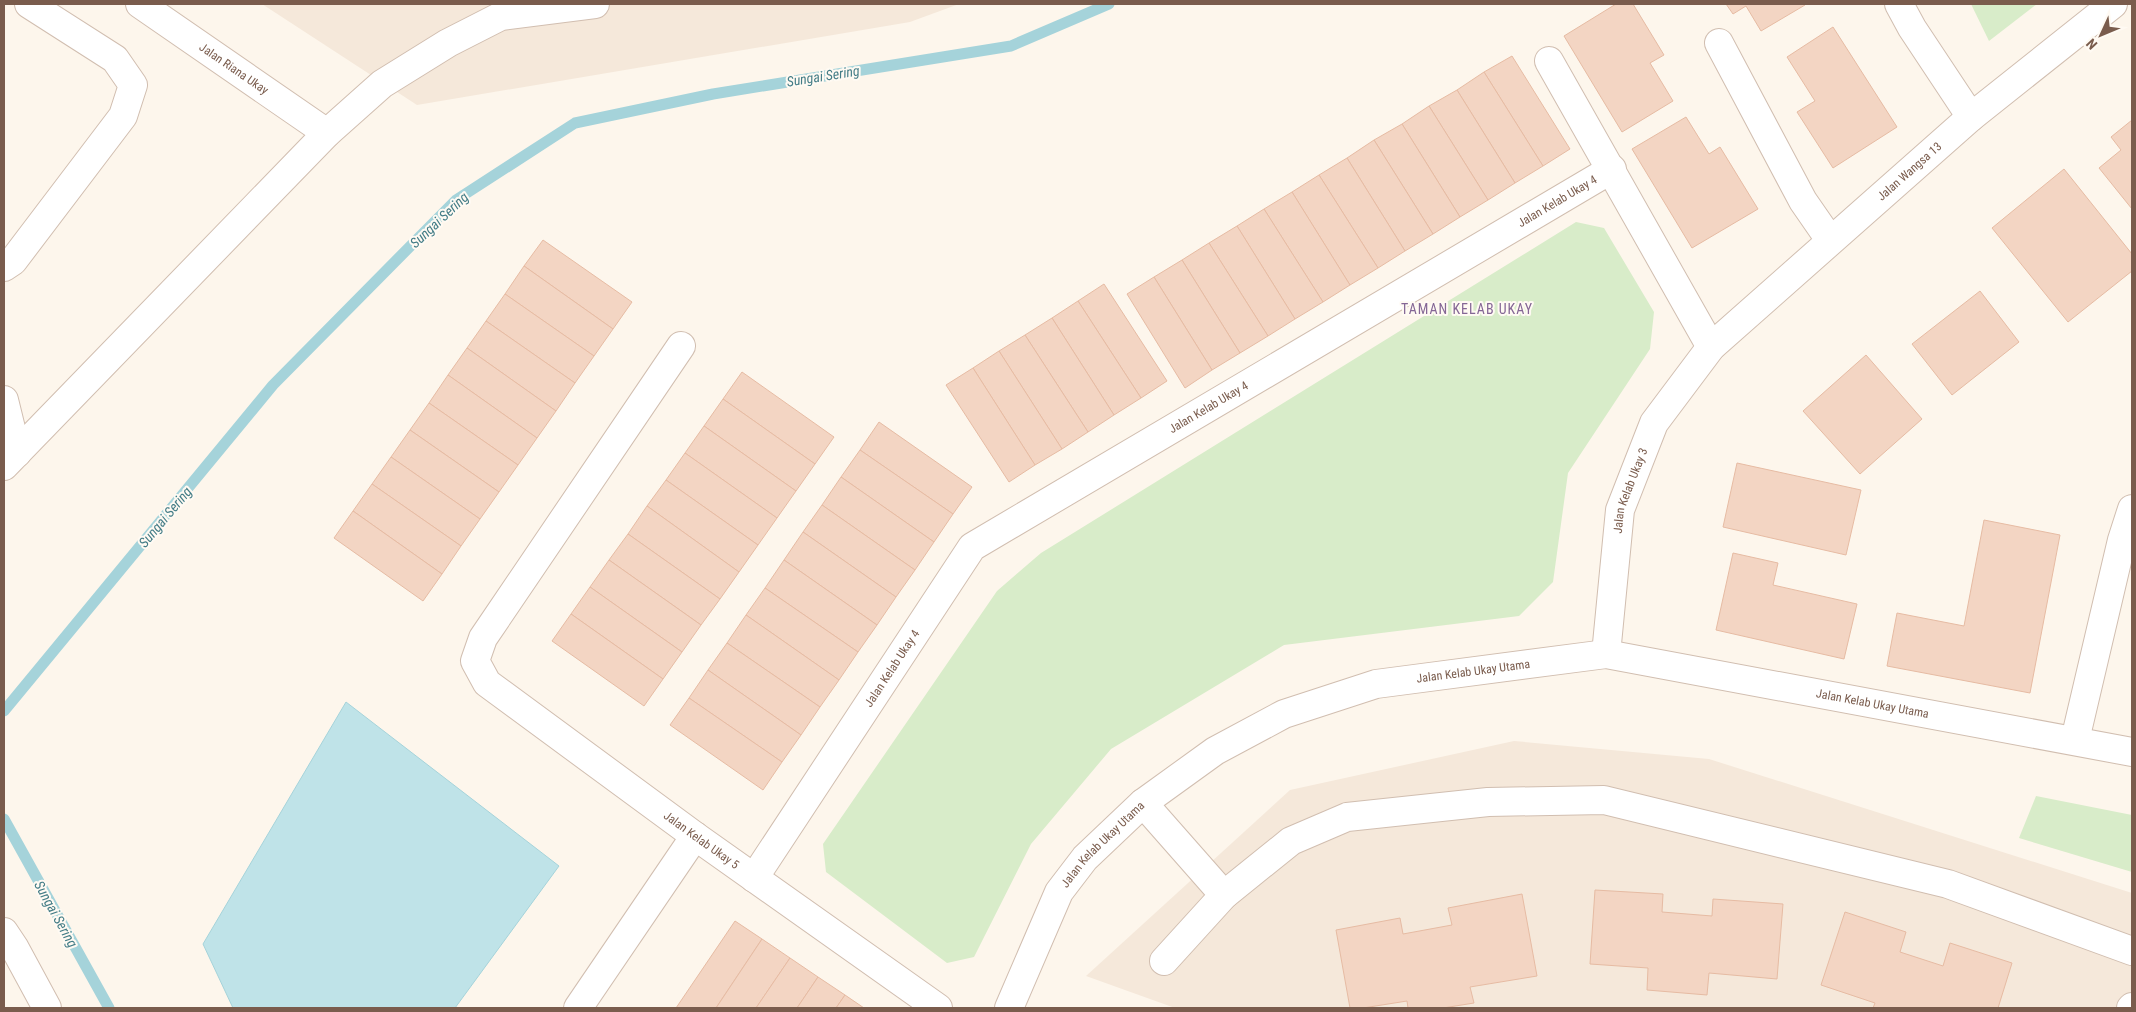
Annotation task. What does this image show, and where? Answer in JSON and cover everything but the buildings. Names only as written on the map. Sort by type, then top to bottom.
[{"type":"street","points":[[4,266],[13,262],[123,116],[133,85],[115,59],[29,4]]},
{"type":"street","name":"Jalan Riana Ukay","points":[[140,4],[327,133]]},
{"type":"street","points":[[10,460],[327,133],[382,84],[448,43],[501,16],[595,4]]},
{"type":"street","points":[[1899,4],[1912,28],[1971,117]]},
{"type":"street","name":"Jalan Wangsa 13","points":[[1711,348],[1830,240],[1971,117],[2113,4]]},
{"type":"street","points":[[1719,43],[1802,201],[1830,240]]},
{"type":"street","points":[[1549,61],[1612,169]]},
{"type":"street","name":"Jalan Kelab Ukay 4","points":[[754,878],[972,547],[1612,169],[1711,348]]},
{"type":"street","name":"Jalan Kelab Ukay 5","points":[[681,346],[483,638],[475,661],[487,683],[695,836],[938,1008]]},
{"type":"street","name":"Jalan Kelab Ukay 3","points":[[1606,654],[1620,510],[1654,423],[1711,348]]},
{"type":"street","points":[[4,400],[10,460]]},
{"type":"street","points":[[2075,740],[2122,540],[2132,509]]},
{"type":"street","name":"Jalan Kelab Ukay Utama","points":[[1009,1008],[1059,892],[1085,858],[1144,803],[1215,750],[1284,714],[1376,684],[1606,654],[2132,752]]},
{"type":"street","points":[[1164,961],[1224,895],[1291,841],[1347,817],[1488,802],[1604,800],[1948,884],[2132,951]]},
{"type":"street","points":[[1144,803],[1224,895]]},
{"type":"street","points":[[578,1008],[695,836]]},
{"type":"street","points":[[4,932],[47,1008]]},
{"type":"shaded area","points":[[262,4],[959,4],[910,22],[417,105]]},
{"type":"shaded area","points":[[1514,741],[1709,759],[2132,893],[2132,1008],[1175,1008],[1086,976],[1290,790]]},
{"type":"green space","points":[[1971,4],[2037,4],[1989,41]]},
{"type":"green space","points":[[1576,222],[1604,228],[1654,312],[1650,349],[1568,473],[1553,582],[1519,616],[1284,645],[1111,749],[1031,844],[974,957],[947,963],[826,872],[823,844],[997,591],[1041,553]]},
{"type":"green space","points":[[2036,796],[2132,815],[2132,872],[2019,838]]},
{"type":"water","points":[[346,702],[559,866],[455,1008],[233,1008],[203,944]]},
{"type":"waterway","name":"Sungai Sering","points":[[4,711],[273,385],[456,200],[575,123],[713,94],[1011,46],[1109,4]]},
{"type":"waterway","name":"Sungai Sering","points":[[4,819],[109,1008]]},
{"type":"district","name":"TAMAN KELAB UKAY","points":[[1467,309]]}]
